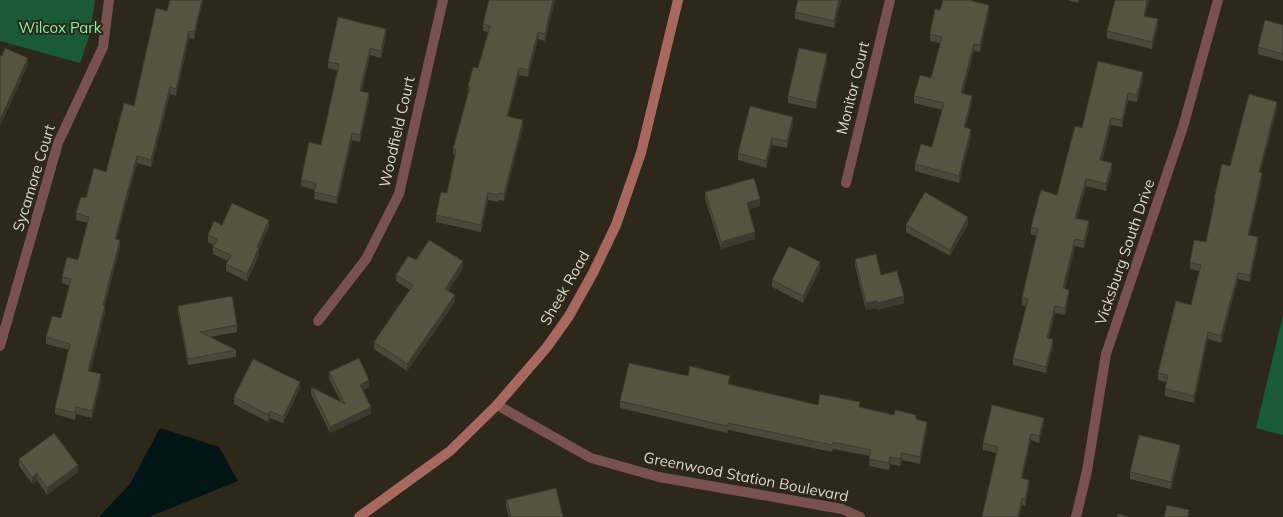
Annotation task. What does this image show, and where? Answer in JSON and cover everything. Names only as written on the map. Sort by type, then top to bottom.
[{"type":"street","name":"Sycamore Court","points":[[0,346],[58,143],[103,47],[110,0]]},
{"type":"street","name":"Woodfield Court","points":[[318,321],[366,258],[399,194],[443,0]]},
{"type":"street","name":"Sheek Road","points":[[359,517],[450,451],[497,405],[547,348],[569,316],[593,273],[616,225],[641,153],[678,0]]},
{"type":"street","name":"Monitor Court","points":[[846,183],[890,0]]},
{"type":"street","name":"Vicksburg South Drive","points":[[1076,517],[1087,471],[1106,354],[1183,127],[1218,0]]},
{"type":"street","name":"Greenwood Station Boulevard","points":[[497,405],[592,458],[659,477],[842,509],[860,517]]},
{"type":"green space","name":"Wilcox Park","points":[[0,0],[95,0],[90,34],[80,63],[0,41]]},
{"type":"green space","points":[[1283,315],[1283,435],[1256,428]]},
{"type":"shaded area","points":[[160,428],[219,447],[238,481],[149,517],[99,517],[130,484]]},
{"type":"building","points":[[170,0],[202,0],[194,32],[189,31],[176,89],[170,87],[151,160],[137,156],[115,239],[120,240],[88,371],[101,374],[92,411],[76,407],[75,413],[55,408],[70,344],[46,337],[52,316],[61,318],[71,279],[62,277],[67,257],[78,260],[89,217],[76,213],[81,197],[86,198],[94,168],[106,172],[124,103],[134,106],[156,8],[167,11]]},
{"type":"building","points":[[489,0],[553,0],[545,34],[538,32],[528,70],[519,68],[507,116],[523,120],[504,194],[499,193],[498,195],[488,193],[481,225],[436,215],[441,192],[447,193],[456,150],[453,149],[470,87],[468,86],[473,67],[478,68],[490,26],[483,24]]},
{"type":"building","points":[[798,0],[839,0],[834,21],[795,12]]},
{"type":"building","points":[[943,0],[972,0],[989,5],[980,45],[974,44],[961,93],[972,96],[964,127],[971,129],[959,176],[915,164],[921,144],[932,147],[944,103],[914,96],[920,75],[931,78],[942,37],[930,34],[935,9],[940,10]]},
{"type":"building","points":[[1115,0],[1147,0],[1144,16],[1158,19],[1152,42],[1107,31]]},
{"type":"building","points":[[338,17],[386,29],[381,51],[370,48],[360,91],[369,93],[360,135],[352,133],[337,197],[314,192],[316,183],[301,180],[309,142],[321,145],[339,64],[328,62]]},
{"type":"building","points":[[1265,20],[1283,25],[1283,54],[1258,47]]},
{"type":"building","points":[[5,48],[28,58],[0,120],[0,55],[2,56]]},
{"type":"building","points":[[799,48],[827,54],[816,103],[788,96]]},
{"type":"building","points":[[1098,61],[1143,72],[1137,95],[1128,93],[1122,120],[1111,118],[1100,160],[1112,163],[1106,184],[1086,179],[1075,218],[1089,221],[1084,241],[1075,239],[1063,288],[1069,290],[1065,308],[1055,306],[1047,338],[1053,339],[1046,367],[1013,358],[1028,299],[1022,298],[1038,229],[1031,227],[1041,190],[1057,195],[1075,126],[1082,128]]},
{"type":"building","points":[[1249,94],[1277,102],[1259,172],[1262,173],[1248,235],[1258,237],[1250,275],[1238,273],[1221,336],[1208,332],[1194,396],[1165,389],[1168,375],[1158,373],[1176,301],[1191,305],[1201,265],[1190,262],[1194,240],[1206,242],[1222,164],[1230,166]]},
{"type":"building","points":[[750,106],[793,117],[787,141],[772,138],[766,161],[738,153]]},
{"type":"building","points":[[754,178],[760,199],[747,203],[755,232],[721,242],[705,192]]},
{"type":"building","points":[[925,192],[968,217],[950,250],[906,225]]},
{"type":"building","points":[[232,203],[269,220],[257,247],[259,248],[247,274],[226,264],[231,255],[213,247],[217,239],[208,235],[214,221],[222,225]]},
{"type":"building","points":[[429,240],[463,261],[445,289],[455,295],[407,364],[374,342],[413,285],[396,275],[408,256],[416,260]]},
{"type":"building","points":[[789,246],[820,262],[803,296],[772,280]]},
{"type":"building","points":[[876,254],[881,275],[897,271],[904,296],[877,303],[877,301],[866,303],[855,259]]},
{"type":"building","points":[[232,296],[237,325],[200,332],[236,350],[188,359],[178,306]]},
{"type":"building","points":[[359,358],[369,380],[360,385],[371,407],[330,427],[311,387],[345,404],[329,372]]},
{"type":"building","points":[[253,359],[300,382],[283,417],[270,411],[268,415],[234,397]]},
{"type":"building","points":[[629,363],[688,376],[690,366],[730,376],[728,384],[818,405],[820,394],[860,402],[859,407],[894,415],[895,410],[916,415],[916,419],[927,422],[920,457],[902,453],[900,459],[890,457],[889,463],[869,459],[871,450],[833,442],[832,445],[728,423],[727,426],[620,401]]},
{"type":"building","points":[[992,405],[1044,418],[1039,436],[1031,434],[1021,478],[1029,480],[1025,499],[1022,498],[1018,517],[982,516],[998,447],[983,443]]},
{"type":"building","points":[[54,433],[78,465],[47,488],[37,473],[32,477],[19,459]]},
{"type":"building","points":[[1139,435],[1180,445],[1171,482],[1130,472]]},
{"type":"building","points":[[556,488],[563,517],[511,517],[506,500]]},
{"type":"building","points":[[1167,505],[1189,510],[1188,517],[1164,517]]},
{"type":"building","points":[[1118,514],[1129,517],[1117,517]]}]
